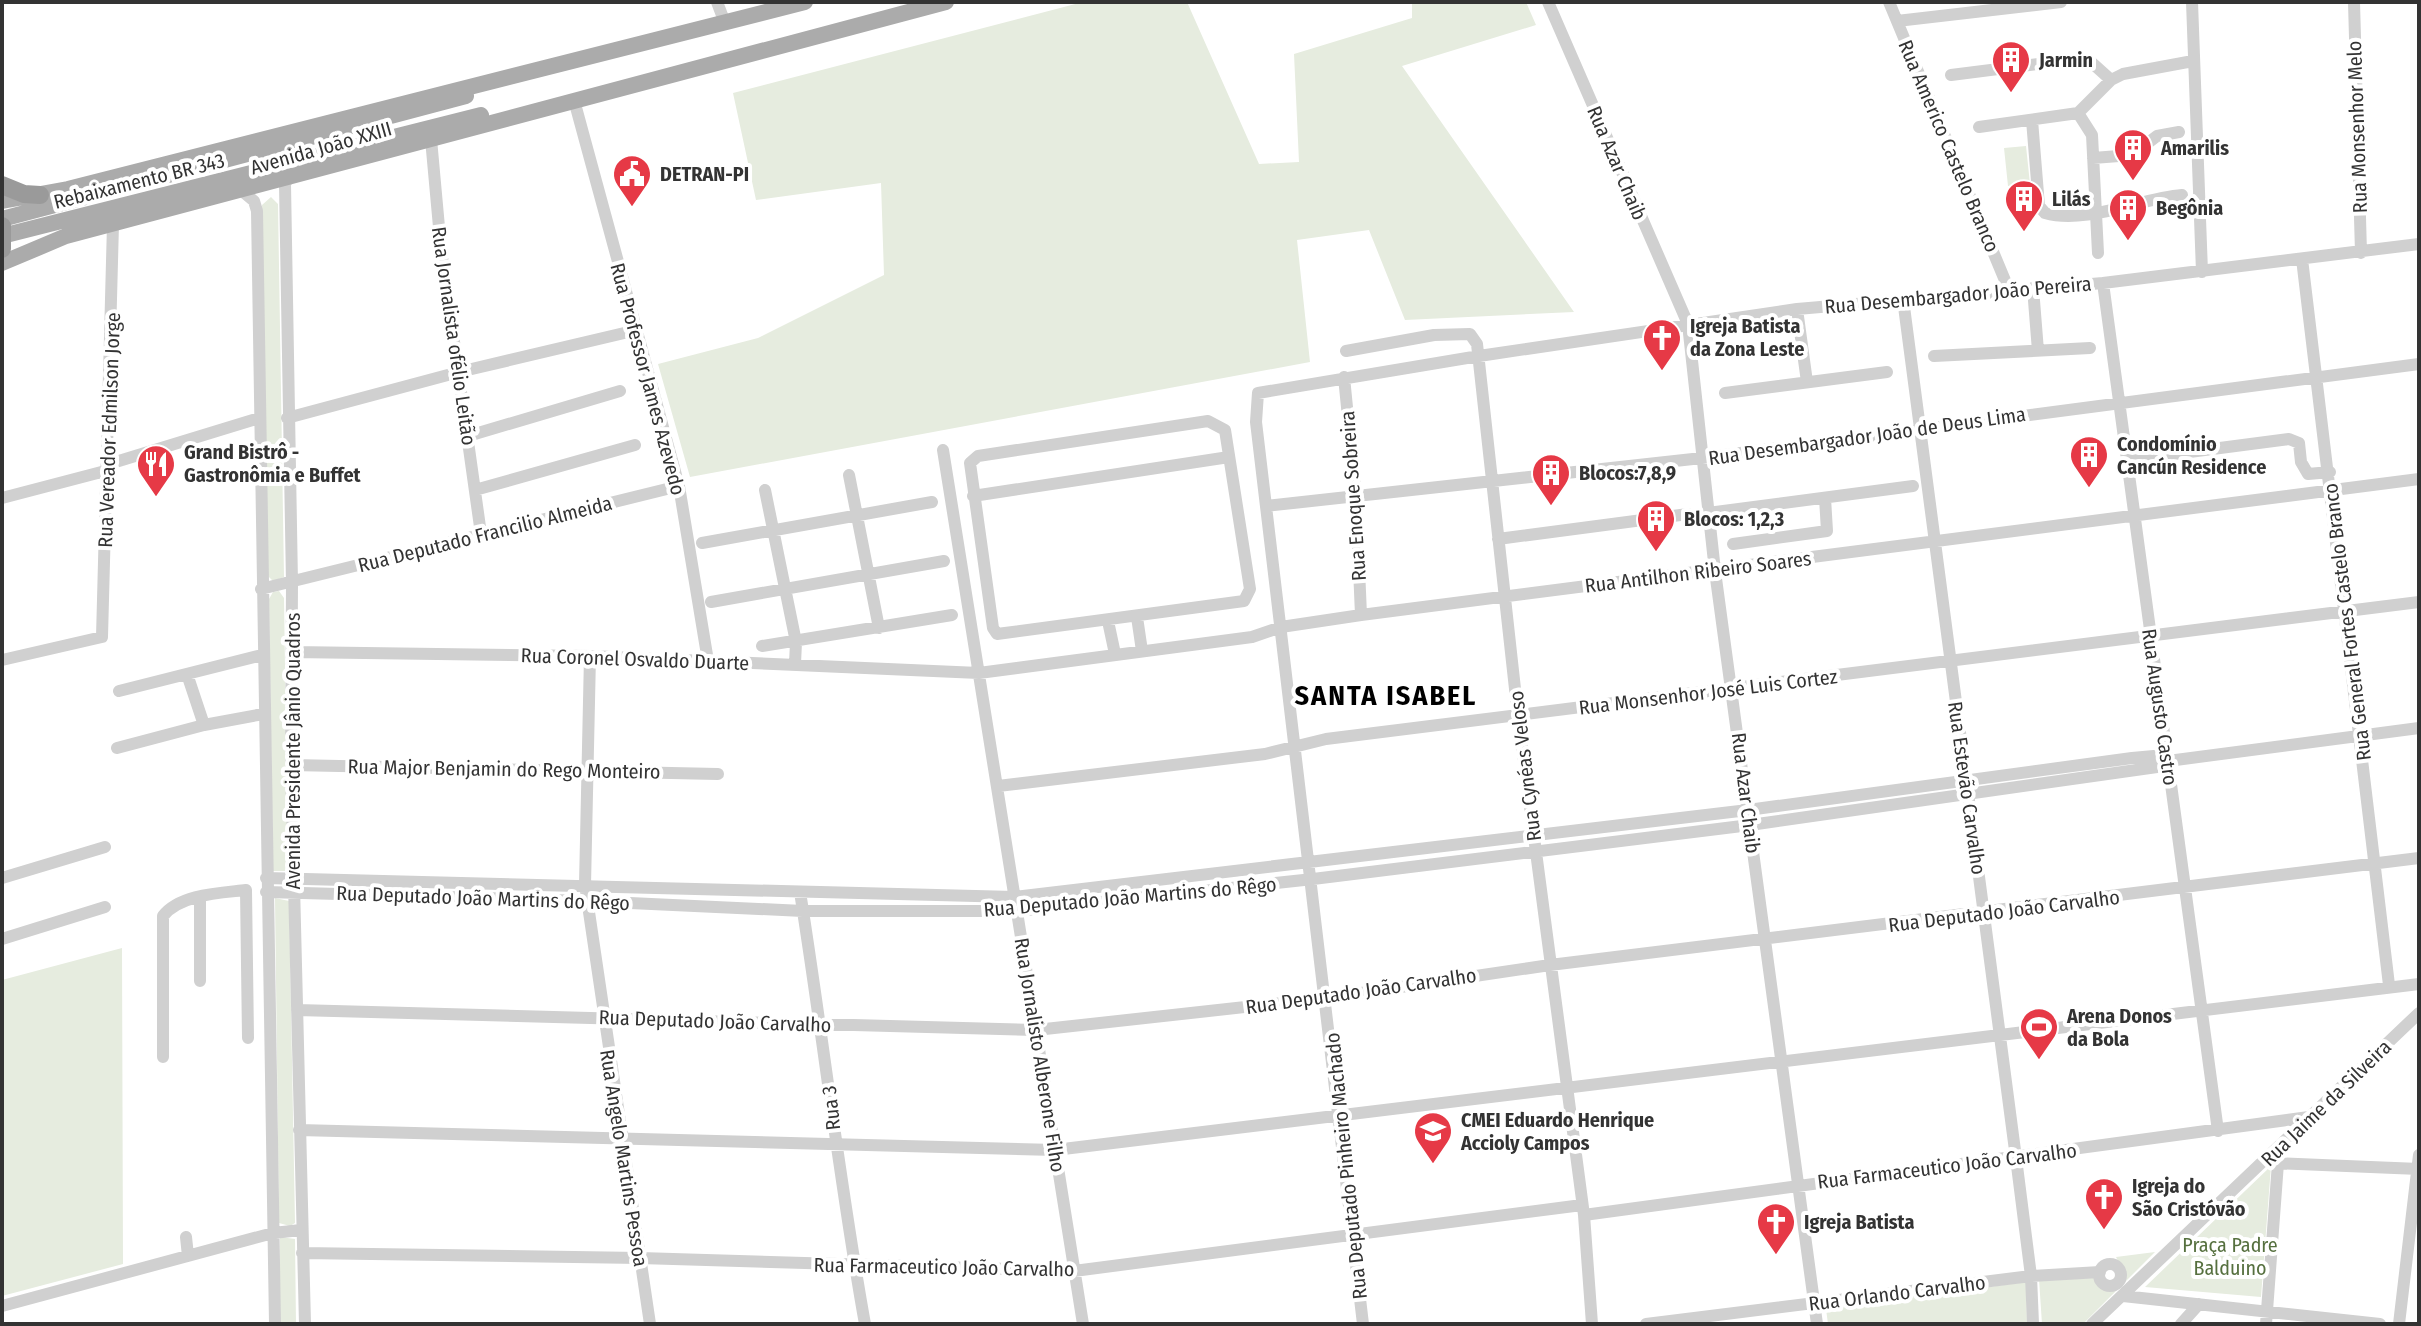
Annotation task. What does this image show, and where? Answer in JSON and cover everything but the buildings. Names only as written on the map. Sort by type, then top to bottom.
[{"type":"highway","points":[[2,185],[24,194],[40,195]]},
{"type":"highway","points":[[2,226],[2,249]]},
{"type":"main road","name":"Avenida João XXIII","points":[[2,201],[40,195],[805,2]]},
{"type":"main road","name":"Avenida João XXIII","points":[[287,171],[431,139],[946,2]]},
{"type":"main road","name":"Avenida João XXIII","points":[[263,151],[424,109],[590,58]]},
{"type":"main road","name":"Avenida João XXIII","points":[[2,263],[37,246],[242,191],[287,171],[445,122],[653,78]]},
{"type":"main road","name":"Rebaixamento BR 343","points":[[2,219],[263,151]]},
{"type":"main road","name":"Rebaixamento BR 343","points":[[2,236],[287,171]]},
{"type":"street","points":[[717,2],[725,23]]},
{"type":"street","name":"Rua Azar Chaib","points":[[1548,2],[1688,324],[1715,571],[1817,1324]]},
{"type":"street","name":"Rua Americo Castelo Branco","points":[[1889,2],[2009,290]]},
{"type":"street","points":[[1897,21],[2061,2]]},
{"type":"street","points":[[2192,2],[2202,272]]},
{"type":"street","name":"Rua Monsenhor Melo","points":[[2354,2],[2361,253]]},
{"type":"street","points":[[1951,75],[2078,59],[2091,62],[2111,80]]},
{"type":"street","points":[[1979,127],[2078,113],[2111,80],[2136,69],[2193,61]]},
{"type":"street","name":"Rua Professor James Azevedo","points":[[574,100],[605,226],[679,486],[708,661]]},
{"type":"street","points":[[2078,113],[2090,129],[2098,253]]},
{"type":"street","points":[[2032,120],[2041,211],[2051,215],[2094,212],[2127,208],[2154,197],[2182,195]]},
{"type":"street","points":[[2093,158],[2132,155],[2157,136],[2179,132]]},
{"type":"street","name":"Rua Jornalista ofélio Leitão","points":[[431,139],[481,534]]},
{"type":"street","name":"Avenida Presidente Jânio Quadros","points":[[287,171],[291,765],[305,1324]]},
{"type":"street","name":"Avenida Presidente Jânio Quadros","points":[[242,191],[254,201],[257,211],[275,1324]]},
{"type":"street","name":"Rua Vereador Edmilson Jorge","points":[[2,660],[102,637],[109,467],[113,224]]},
{"type":"street","name":"Rua Desembargador João Pereira","points":[[1261,391],[1797,309],[2103,283],[2419,244]]},
{"type":"street","name":"Rua General Fortes Castelo Branco","points":[[2302,259],[2332,488],[2389,985]]},
{"type":"street","name":"Rua Augusto Castro","points":[[2103,283],[2122,404],[2133,517],[2218,1131]]},
{"type":"street","points":[[2033,288],[2038,351]]},
{"type":"street","name":"Rua Estevão Carvalho","points":[[1903,299],[2031,1276],[2033,1324]]},
{"type":"street","points":[[1797,309],[1807,382]]},
{"type":"street","points":[[287,418],[459,372],[637,330]]},
{"type":"street","points":[[1346,351],[1434,335],[1470,334],[1479,356]]},
{"type":"street","points":[[1934,356],[2090,348]]},
{"type":"street","name":"Rua Cynéas Veloso","points":[[1479,356],[1518,716],[1583,1210],[1592,1324]]},
{"type":"street","name":"Rua Desembargador João de Deus Lima","points":[[1266,506],[1702,458],[2419,364]]},
{"type":"street","points":[[1725,393],[1887,372]]},
{"type":"street","name":"Rua Enoque Sobreira","points":[[1344,377],[1356,498],[1361,615]]},
{"type":"street","points":[[468,436],[620,391]]},
{"type":"street","name":"Rua Deputado Pinheiro Machado","points":[[1261,391],[1256,397],[1255,409],[1341,1116],[1363,1324]]},
{"type":"street","points":[[2,498],[259,418]]},
{"type":"street","points":[[1208,421],[1225,430],[1229,457],[1250,589],[1244,601],[997,634],[969,470],[970,463],[978,456],[1208,421]]},
{"type":"street","points":[[2128,460],[2289,439],[2299,443],[2301,462],[2308,474],[2330,472]]},
{"type":"street","points":[[475,490],[635,445]]},
{"type":"street","points":[[943,450],[979,673]]},
{"type":"street","points":[[973,496],[1229,457]]},
{"type":"street","points":[[849,475],[879,628]]},
{"type":"street","name":"Rua Antilhon Ribeiro Soares","points":[[979,673],[1252,637],[1281,627],[1361,615],[2419,479]]},
{"type":"street","name":"Rua Deputado Francilio Almeida","points":[[261,589],[679,486]]},
{"type":"street","points":[[1708,513],[1913,486]]},
{"type":"street","points":[[765,490],[796,642],[795,664]]},
{"type":"street","points":[[1733,544],[1827,531],[1825,498]]},
{"type":"street","points":[[702,543],[932,502]]},
{"type":"street","points":[[1498,539],[1688,514]]},
{"type":"street","points":[[711,602],[944,561]]},
{"type":"street","name":"Rua Monsenhor José Luis Cortez","points":[[998,786],[1265,754],[1296,746],[1518,716],[2151,636],[2324,608],[2346,611],[2419,602]]},
{"type":"street","points":[[762,646],[952,615]]},
{"type":"street","points":[[1137,617],[1142,651]]},
{"type":"street","points":[[1108,621],[1115,654]]},
{"type":"street","name":"Rua Coronel Osvaldo Duarte","points":[[292,652],[590,656],[979,673]]},
{"type":"street","points":[[119,691],[262,655]]},
{"type":"street","name":"Rua Angelo Martins Pessoa","points":[[590,656],[585,770],[585,885],[650,1324]]},
{"type":"street","name":"Rua Jornalisto Alberone Filho","points":[[979,673],[1083,1324]]},
{"type":"street","points":[[187,674],[204,725]]},
{"type":"street","points":[[117,748],[204,725],[263,714]]},
{"type":"street","points":[[2168,761],[2419,728]]},
{"type":"street","name":"Rua Deputado João Martins do Rêgo","points":[[266,885],[293,878],[1014,897],[1748,810],[1966,778],[2143,757],[2168,761]]},
{"type":"street","name":"Rua Deputado João Martins do Rêgo","points":[[266,885],[294,892],[803,911],[1017,911],[1313,879],[1750,825],[2157,767],[2168,761]]},
{"type":"street","name":"Rua Major Benjamin do Rego Monteiro","points":[[291,765],[718,774]]},
{"type":"street","points":[[2,878],[105,847]]},
{"type":"street","name":"Rua Deputado João Carvalho","points":[[297,1010],[1036,1030],[1327,998],[1550,965],[1985,914],[2419,858]]},
{"type":"street","points":[[163,1057],[161,920],[170,908],[200,897],[266,885]]},
{"type":"street","points":[[246,890],[248,1038]]},
{"type":"street","name":"Rua 3","points":[[800,892],[822,1025],[835,1144],[865,1324]]},
{"type":"street","points":[[200,897],[200,981]]},
{"type":"street","points":[[2,939],[105,907]]},
{"type":"street","points":[[299,1130],[1055,1150],[1565,1090],[2389,985],[2419,984]]},
{"type":"street","name":"Rua Jaime da Silveira","points":[[2092,1324],[2419,1013]]},
{"type":"street","name":"Rua Farmaceutico João Carvalho","points":[[302,1253],[640,1258],[1074,1271],[1353,1232],[1800,1185],[2309,1117]]},
{"type":"street","points":[[2399,1324],[2419,1155]]},
{"type":"street","points":[[2264,1162],[2417,1169]]},
{"type":"street","points":[[2267,1318],[2278,1163]]},
{"type":"street","points":[[2,1306],[273,1233],[301,1230]]},
{"type":"street","points":[[210,1235],[211,1250]]},
{"type":"street","points":[[186,1237],[188,1256]]},
{"type":"street","name":"Rua Orlando Carvalho","points":[[1646,1324],[2031,1276],[2100,1272]]},
{"type":"street","points":[[2123,1296],[2199,1304],[2267,1318],[2378,1324]]},
{"type":"street","points":[[2181,1324],[2199,1304]]},
{"type":"green space","points":[[1083,2],[1187,2],[1259,164],[1299,162],[1294,54],[1412,18],[1412,2],[1526,2],[1536,25],[1402,66],[1574,312],[1405,320],[1369,230],[1297,240],[1310,362],[690,477],[658,364],[758,338],[884,275],[881,183],[756,200],[733,93]]},
{"type":"green space","points":[[2026,146],[2030,184],[2008,186],[2004,148]]},
{"type":"green space","points":[[271,197],[278,204],[284,577],[273,581],[268,576],[262,205]]},
{"type":"green space","points":[[279,591],[284,598],[288,871],[273,871],[269,599],[273,592]]},
{"type":"green space","points":[[275,898],[289,901],[295,1223],[290,1226],[279,1223]]},
{"type":"green space","points":[[122,948],[123,1264],[2,1296],[2,980]]},
{"type":"green space","name":"Praça Padre Balduino","points":[[2271,1166],[2261,1297],[2145,1287]]},
{"type":"green space","points":[[280,1237],[295,1239],[296,1324],[279,1324]]},
{"type":"green space","points":[[2155,1252],[2083,1324],[2042,1324],[2039,1279],[2096,1278],[2104,1287],[2113,1288],[2125,1275],[2116,1257]]},
{"type":"green space","points":[[2026,1282],[2027,1324],[1828,1324],[1826,1309]]},
{"type":"place","name":"Jarmin","points":[[2011,94]]},
{"type":"place","name":"Amarilis","points":[[2133,182]]},
{"type":"place","name":"DETRAN-PI","points":[[632,208]]},
{"type":"place","name":"Lilás","points":[[2024,233]]},
{"type":"place","name":"Begônia","points":[[2128,242]]},
{"type":"place","name":"Igreja Batista da Zona Leste","points":[[1662,372]]},
{"type":"place","name":"Condomínio Cancún Residence","points":[[2089,489]]},
{"type":"place","name":"Grand Bistrô - Gastronômia e Buffet","points":[[156,498]]},
{"type":"place","name":"Blocos:7,8,9","points":[[1551,507]]},
{"type":"place","name":"Blocos: 1,2,3","points":[[1656,553]]},
{"type":"place","name":"Arena Donos da Bola","points":[[2039,1061]]},
{"type":"place","name":"CMEI Eduardo Henrique Accioly Campos","points":[[1433,1165]]},
{"type":"place","name":"Igreja do São Cristóvão","points":[[2104,1231]]},
{"type":"place","name":"Igreja Batista","points":[[1776,1256]]},
{"type":"district","name":"SANTA ISABEL","points":[[1386,695]]}]
